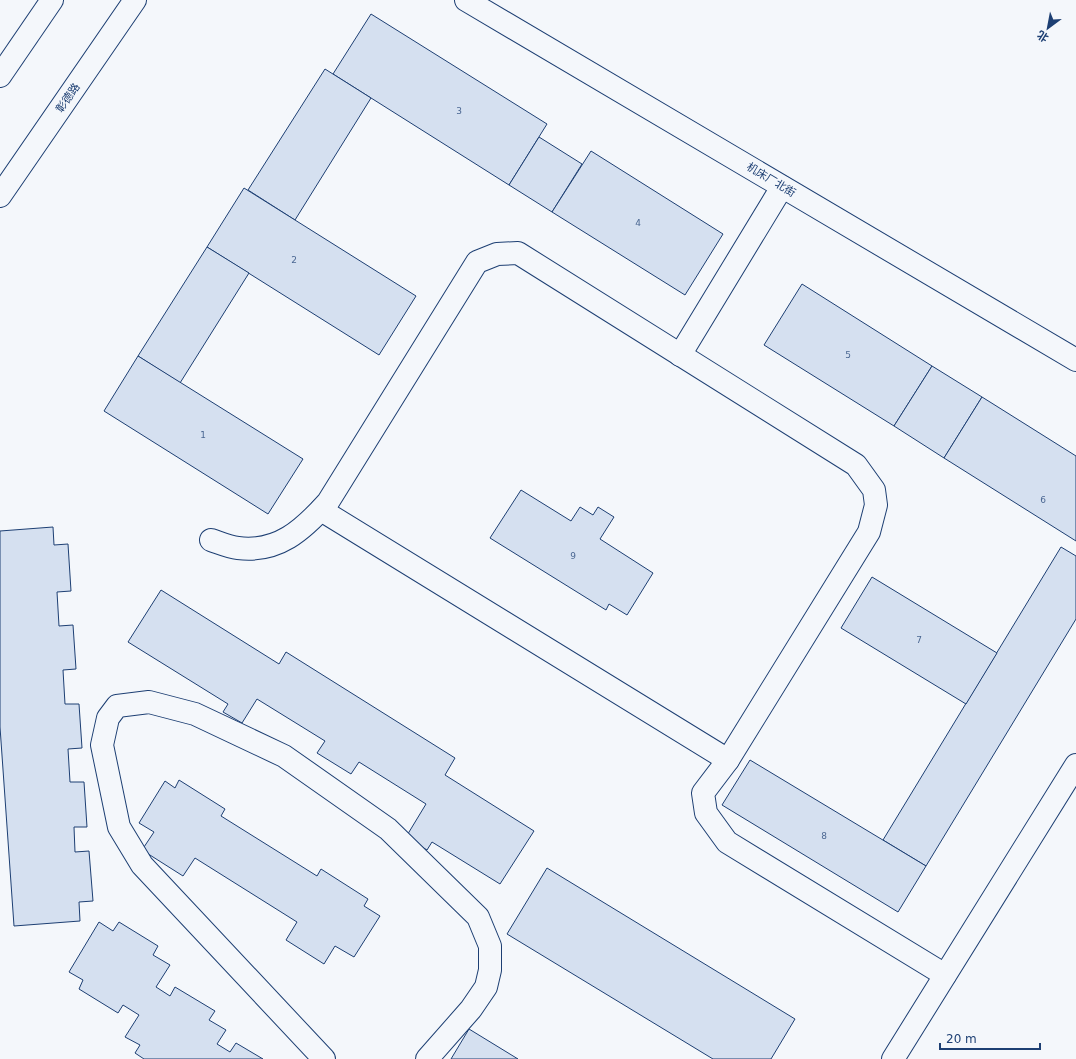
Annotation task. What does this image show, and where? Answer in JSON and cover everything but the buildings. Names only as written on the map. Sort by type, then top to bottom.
[{"type":"street","points":[[0,76],[52,0]]},
{"type":"street","name":"彰德路","points":[[0,196],[135,0]]},
{"type":"street","name":"机床厂北街","points":[[466,0],[1076,360]]},
{"type":"street","points":[[680,355],[782,187]]},
{"type":"street","points":[[211,540],[238,548],[267,547],[293,536],[321,510],[328,502],[477,262],[497,254],[518,253],[856,465],[874,490],[876,504],[869,532],[728,760],[703,793],[706,813],[727,842],[945,975]]},
{"type":"street","points":[[321,510],[728,760]]},
{"type":"street","points":[[324,1059],[142,865],[119,827],[102,745],[108,718],[117,706],[149,702],[195,714],[284,756],[388,829],[478,916],[490,946],[490,970],[486,987],[471,1009],[427,1059]]},
{"type":"street","points":[[893,1059],[1076,765]]}]
